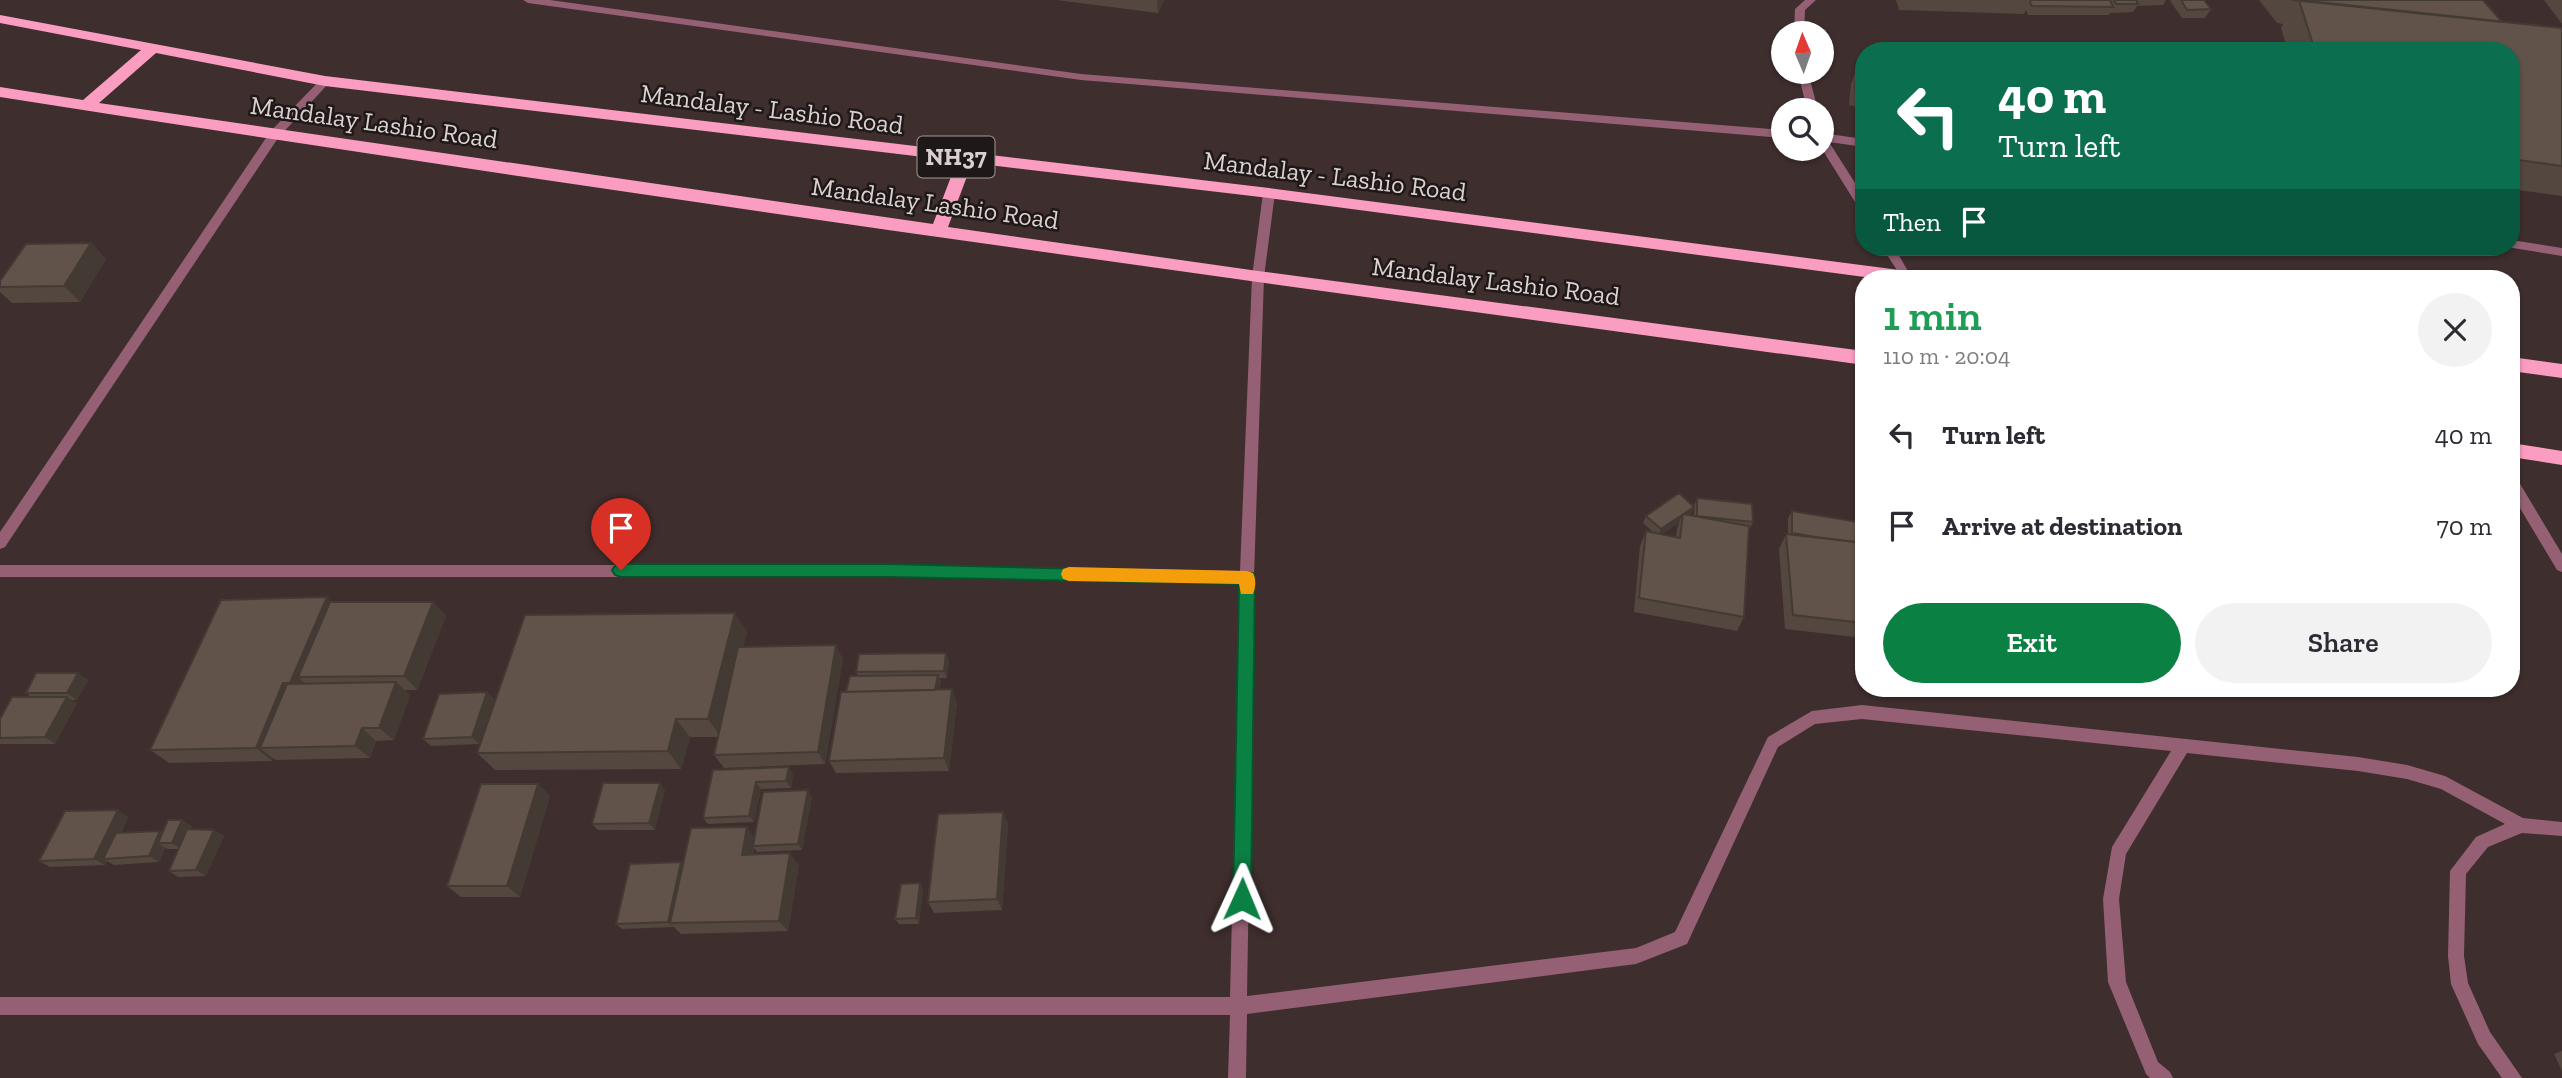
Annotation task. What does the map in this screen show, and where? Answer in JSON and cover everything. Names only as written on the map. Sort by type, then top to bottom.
[{"type":"highway","name":"Mandalay - Lashio Road","points":[[0,19],[325,81],[1269,193],[1855,271]]},
{"type":"highway","points":[[85,107],[154,47]]},
{"type":"highway","name":"Mandalay Lashio Road","points":[[0,92],[274,135],[1258,277],[1855,357]]},
{"type":"highway","points":[[939,230],[966,159]]},
{"type":"highway","points":[[2520,365],[2562,371]]},
{"type":"highway","points":[[2520,451],[2562,457]]},
{"type":"street","points":[[528,0],[1081,78],[1771,133]]},
{"type":"street","points":[[1800,21],[1800,9],[1811,0]]},
{"type":"street","points":[[0,543],[274,135],[325,81]]},
{"type":"street","points":[[1834,139],[1855,142]]},
{"type":"street","points":[[1834,158],[1855,192]]},
{"type":"street","points":[[1237,1078],[1247,577],[1258,277],[1269,193]]},
{"type":"street","points":[[2520,245],[2562,252]]},
{"type":"street","points":[[2520,496],[2562,566]]},
{"type":"street","points":[[0,571],[888,571],[1247,577]]},
{"type":"street","points":[[0,1006],[1240,1006],[1636,956],[1681,938],[1773,742],[1812,718],[1862,712],[2358,764],[2407,772],[2445,783],[2521,825],[2562,829]]},
{"type":"street","points":[[2164,1078],[2152,1068],[2117,982],[2111,899],[2118,852],[2183,746]]},
{"type":"street","points":[[2513,1078],[2484,1038],[2460,984],[2456,956],[2458,872],[2482,842],[2521,825]]},
{"type":"building","points":[[2031,0],[2110,0],[2113,7],[2032,6]]},
{"type":"building","points":[[2114,0],[2136,0],[2138,4],[2116,4]]},
{"type":"building","points":[[2181,0],[2204,0],[2211,9],[2187,10]]},
{"type":"building","points":[[2292,0],[2483,0],[2502,22]]},
{"type":"building","points":[[2299,0],[2562,28],[2562,166],[2520,160],[2520,42],[2312,42]]},
{"type":"building","points":[[91,243],[64,286],[0,287],[0,281],[26,244]]},
{"type":"building","points":[[1679,493],[1694,507],[1661,529],[1646,516]]},
{"type":"building","points":[[1697,498],[1752,504],[1753,522],[1697,516]]},
{"type":"building","points":[[1792,511],[1855,522],[1855,542],[1792,533]]},
{"type":"building","points":[[1683,514],[1749,526],[1744,617],[1639,598],[1646,531],[1680,538]]},
{"type":"building","points":[[1786,534],[1855,542],[1855,622],[1793,615]]},
{"type":"building","points":[[327,597],[290,683],[283,683],[256,748],[150,750],[221,600]]},
{"type":"building","points":[[330,602],[433,602],[404,676],[298,677]]},
{"type":"building","points":[[735,613],[708,719],[676,719],[668,751],[477,753],[525,615]]},
{"type":"building","points":[[836,645],[818,752],[714,755],[738,647]]},
{"type":"building","points":[[946,653],[944,671],[856,672],[859,654]]},
{"type":"building","points":[[36,673],[78,673],[67,693],[26,693]]},
{"type":"building","points":[[938,675],[935,690],[846,692],[850,676]]},
{"type":"building","points":[[396,682],[379,728],[362,728],[355,746],[260,748],[287,684]]},
{"type":"building","points":[[952,689],[944,758],[829,761],[841,692]]},
{"type":"building","points":[[487,692],[472,737],[423,739],[439,694]]},
{"type":"building","points":[[12,697],[67,697],[45,737],[0,738],[0,719]]},
{"type":"building","points":[[789,767],[786,781],[756,782],[749,816],[703,818],[713,770]]},
{"type":"building","points":[[603,783],[660,783],[649,823],[592,824]]},
{"type":"building","points":[[481,784],[538,784],[507,886],[447,886]]},
{"type":"building","points":[[808,790],[798,844],[753,846],[763,792]]},
{"type":"building","points":[[118,810],[94,859],[39,861],[65,811]]},
{"type":"building","points":[[1003,812],[997,899],[928,902],[938,814]]},
{"type":"building","points":[[168,820],[182,820],[172,843],[158,843]]},
{"type":"building","points":[[747,827],[742,855],[790,853],[779,921],[670,923],[691,828]]},
{"type":"building","points":[[187,829],[214,830],[196,870],[169,871]]},
{"type":"building","points":[[160,831],[149,856],[103,859],[116,833]]},
{"type":"building","points":[[681,862],[668,922],[616,924],[630,864]]},
{"type":"building","points":[[920,883],[916,918],[895,919],[901,884]]},
{"type":"slow traffic","points":[[1069,574],[1247,577],[1247,589]]},
{"type":"route","points":[[621,570],[1247,577],[1242,899]]}]
